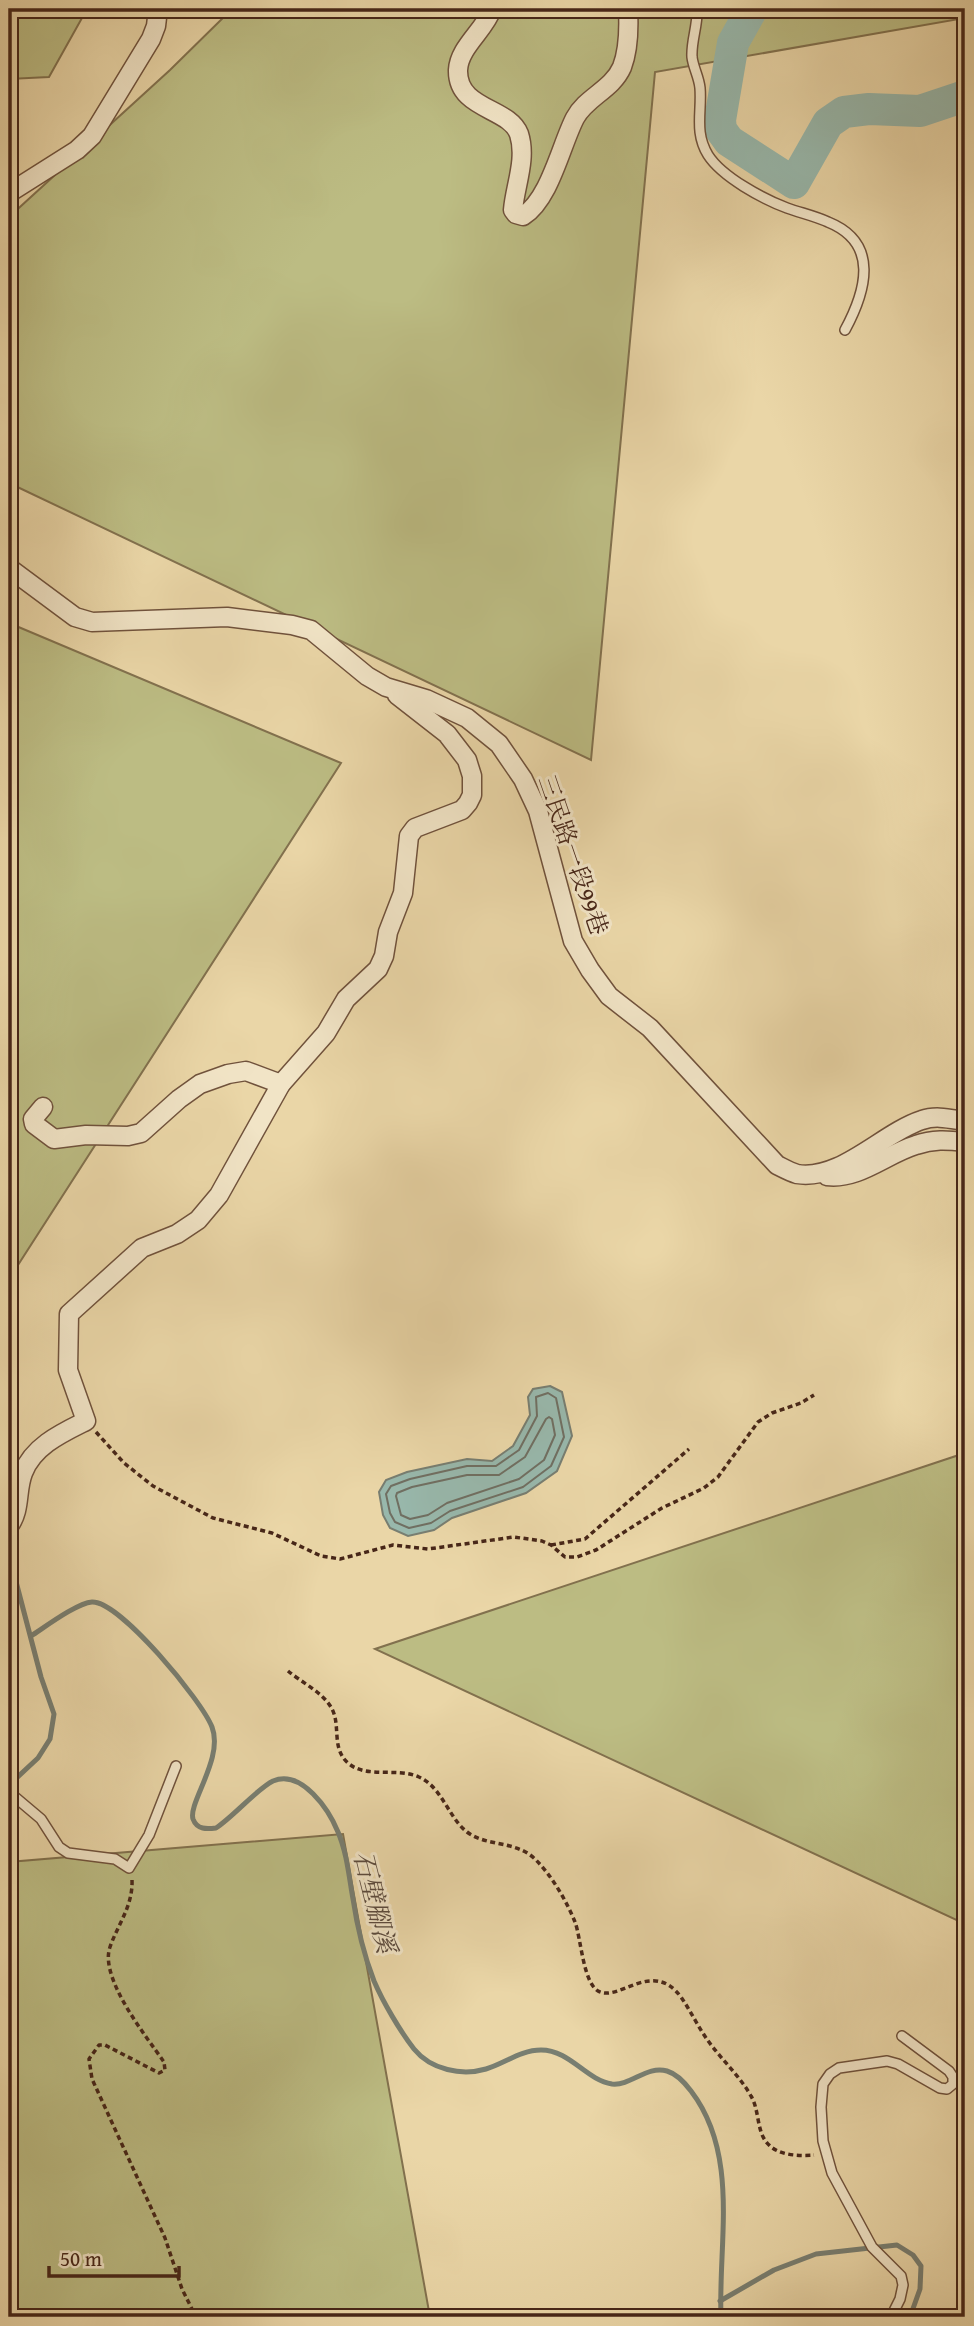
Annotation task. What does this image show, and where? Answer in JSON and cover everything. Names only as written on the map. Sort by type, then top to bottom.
[{"type":"street","points":[[9,193],[77,150],[92,136],[150,39],[156,26],[158,9]]},
{"type":"street","points":[[492,9],[488,20],[462,56],[458,69],[460,83],[468,96],[504,118],[519,136],[522,154],[513,210],[523,216],[530,212],[545,186],[576,114],[613,81],[621,68],[629,27],[628,9]]},
{"type":"street","name":"三民路一段99巷","points":[[9,568],[75,617],[92,622],[228,617],[311,630],[367,676],[386,687],[426,699],[467,718],[499,744],[523,779],[538,811],[573,941],[609,996],[650,1028],[777,1165],[795,1174],[835,1177],[861,1171],[913,1145],[939,1139],[965,1142]]},
{"type":"street","points":[[9,1526],[16,1517],[23,1472],[38,1451],[57,1436],[86,1421],[68,1370],[69,1314],[142,1248],[177,1234],[198,1220],[219,1195],[281,1084],[326,1033],[346,999],[378,969],[402,893],[408,836],[415,828],[429,821],[448,817],[462,810],[472,795],[472,776],[467,760],[447,734],[386,687]]},
{"type":"street","points":[[43,1107],[33,1119],[34,1124],[54,1139],[86,1135],[128,1136],[141,1133],[179,1099],[201,1084],[228,1074],[246,1071],[281,1084]]},
{"type":"street","points":[[817,1174],[836,1167],[922,1119],[939,1117],[965,1121]]},
{"type":"lane","points":[[697,9],[692,57],[700,85],[698,121],[701,140],[719,169],[741,184],[784,207],[829,222],[856,241],[863,256],[864,277],[858,306],[845,330]]},
{"type":"lane","points":[[9,1793],[41,1819],[59,1847],[68,1853],[115,1859],[129,1868],[149,1835],[176,1766]]},
{"type":"lane","points":[[891,2317],[904,2285],[901,2276],[868,2240],[832,2173],[821,2107],[823,2084],[830,2074],[839,2068],[887,2061],[898,2064],[940,2088],[947,2089],[953,2084],[949,2071],[902,2036]]},
{"type":"path","points":[[86,1421],[124,1463],[153,1486],[213,1518],[272,1533],[321,1556],[340,1559],[393,1545],[428,1549],[514,1537],[542,1541],[565,1557],[577,1557],[596,1550],[662,1508],[704,1488],[718,1477],[758,1422],[814,1395]]},
{"type":"path","points":[[551,1545],[585,1539],[689,1449]]},
{"type":"path","points":[[288,1671],[326,1701],[333,1710],[336,1740],[346,1763],[356,1769],[397,1771],[428,1781],[457,1822],[469,1834],[514,1846],[534,1859],[556,1887],[575,1923],[586,1968],[597,1990],[614,1991],[646,1981],[659,1981],[670,1986],[681,1997],[712,2046],[751,2094],[757,2108],[763,2138],[770,2147],[779,2152],[796,2155],[827,2154]]},
{"type":"path","points":[[129,1868],[132,1890],[122,1923],[109,1950],[108,1962],[114,1984],[164,2062],[165,2070],[159,2073],[105,2045],[99,2045],[89,2059],[92,2079],[165,2238],[182,2289],[196,2317]]},
{"type":"green space","points":[[9,9],[87,9],[49,77],[9,79]]},
{"type":"green space","points":[[232,9],[965,9],[965,18],[655,72],[591,760],[9,483],[9,217],[170,70]]},
{"type":"green space","points":[[9,623],[341,763],[9,1279]]},
{"type":"green space","points":[[965,1453],[965,1924],[375,1649]]},
{"type":"green space","points":[[343,1834],[430,2317],[9,2317],[9,1862]]},
{"type":"water","points":[[550,1386],[562,1392],[572,1436],[557,1471],[526,1493],[452,1518],[434,1530],[408,1536],[390,1528],[383,1515],[379,1492],[386,1480],[407,1472],[467,1459],[492,1461],[513,1446],[530,1415],[528,1397],[533,1389]]},
{"type":"waterway","points":[[752,9],[733,43],[720,120],[721,130],[729,141],[794,183],[828,123],[844,112],[869,109],[920,111],[965,96]]},
{"type":"waterway","points":[[9,1555],[41,1677],[54,1714],[50,1739],[38,1758],[9,1785]]},
{"type":"waterway","name":"石壁腳溪","points":[[31,1636],[70,1611],[92,1602],[105,1606],[121,1617],[159,1654],[193,1696],[212,1727],[214,1739],[210,1766],[193,1812],[193,1819],[200,1827],[216,1828],[273,1781],[294,1781],[313,1794],[328,1813],[341,1840],[359,1930],[374,1981],[403,2034],[414,2049],[429,2062],[447,2070],[477,2071],[527,2052],[541,2050],[561,2055],[594,2077],[612,2084],[660,2070],[671,2072],[683,2082],[706,2116],[716,2143],[721,2171],[721,2317]]},
{"type":"waterway","points":[[720,2301],[774,2270],[816,2254],[897,2245],[913,2255],[921,2266],[920,2289],[910,2317]]}]
